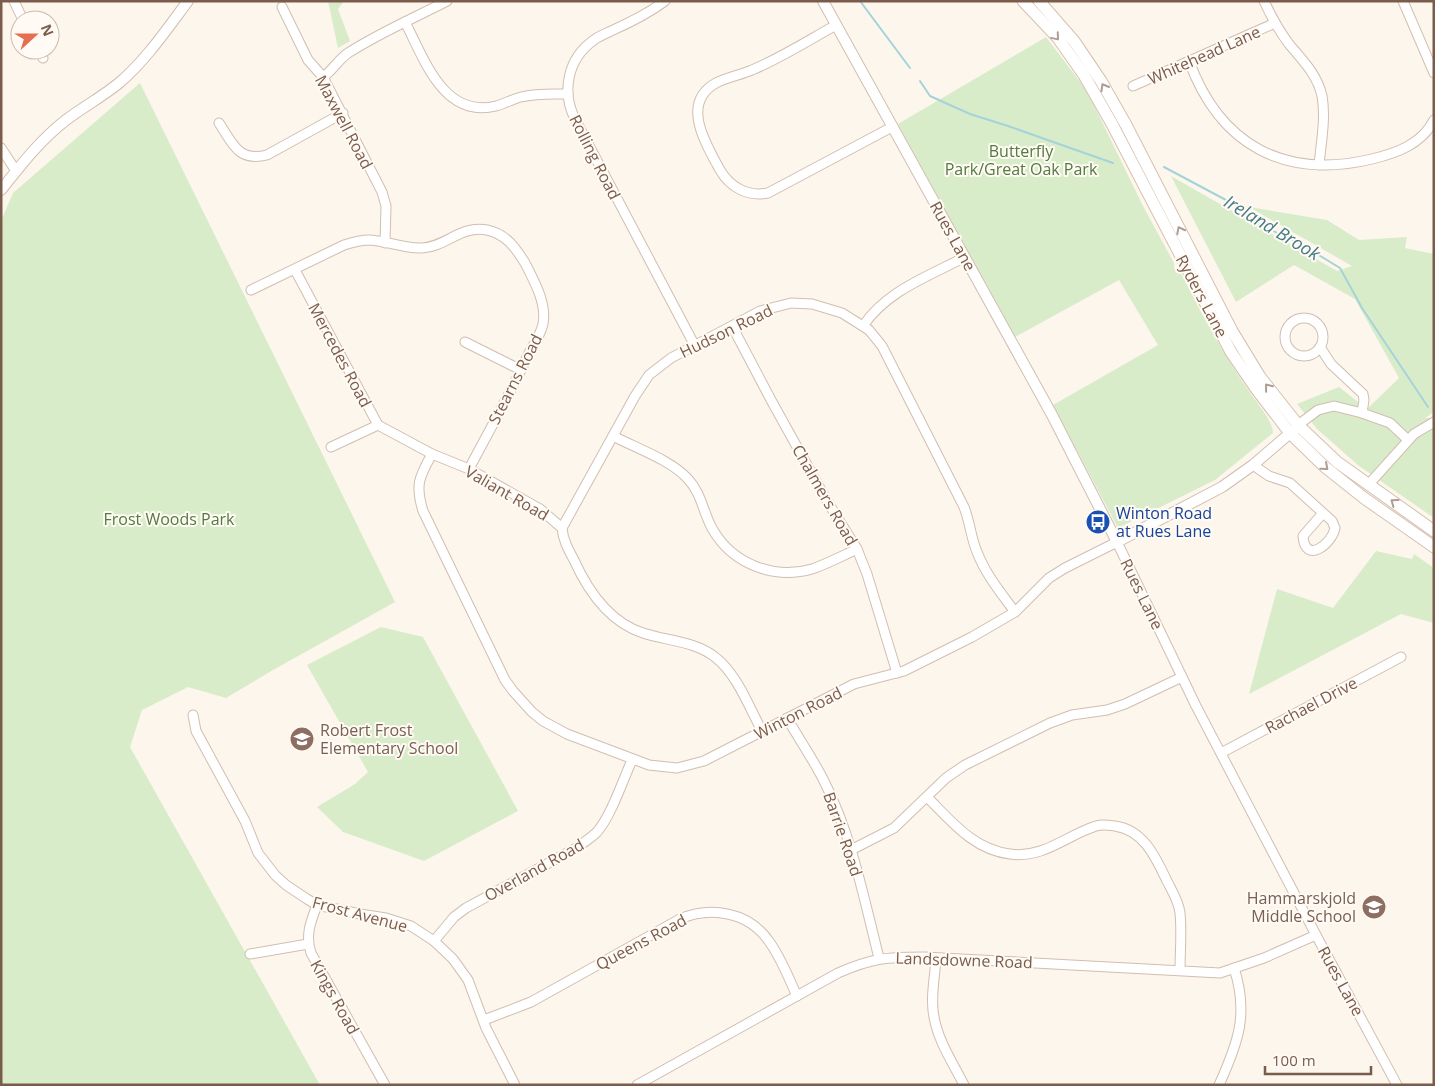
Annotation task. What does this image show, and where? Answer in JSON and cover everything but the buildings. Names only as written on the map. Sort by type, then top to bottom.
[{"type":"main road","name":"Ryders Lane","points":[[1022,1],[1058,38],[1084,75],[1112,124],[1232,352],[1257,390],[1325,467],[1364,498],[1434,547]]},
{"type":"main road","name":"Ryders Lane","points":[[1039,1],[1074,41],[1101,81],[1131,134],[1232,331],[1294,430],[1434,531]]},
{"type":"street","points":[[1,190],[47,135],[66,119],[108,92],[136,67],[188,1]]},
{"type":"street","points":[[323,77],[333,70],[346,54],[447,1]]},
{"type":"street","name":"Rolling Road","points":[[665,1],[620,27],[599,36],[584,48],[576,58],[571,70],[568,94],[574,119],[695,346]]},
{"type":"street","name":"Rues Lane","points":[[823,1],[1052,416],[1117,542],[1221,753],[1397,1085]]},
{"type":"street","points":[[1264,1],[1275,23],[1289,44],[1309,67],[1320,88],[1323,111],[1319,165]]},
{"type":"street","points":[[1403,1],[1434,73]]},
{"type":"street","name":"Maxwell Road","points":[[282,6],[308,60],[323,77],[382,192],[386,206],[385,243]]},
{"type":"street","points":[[405,22],[438,84],[449,96],[459,102],[476,107],[487,107],[537,94],[568,94]]},
{"type":"street","name":"Whitehead Lane","points":[[1133,86],[1275,23]]},
{"type":"street","points":[[836,25],[752,70],[718,82],[706,91],[699,104],[697,112],[698,123],[722,173],[738,189],[755,194],[768,193],[892,127]]},
{"type":"street","points":[[1189,61],[1204,95],[1213,109],[1234,132],[1261,151],[1275,158],[1319,165],[1360,162],[1402,150],[1413,144],[1422,137],[1434,120]]},
{"type":"street","points":[[219,123],[236,150],[249,157],[257,158],[267,155],[343,114]]},
{"type":"street","points":[[1,148],[16,171]]},
{"type":"street","name":"Stearns Road","points":[[251,290],[344,245],[358,241],[370,240],[424,248],[434,246],[457,234],[476,229],[495,232],[511,243],[517,250],[536,286],[542,308],[543,324],[469,469]]},
{"type":"street","points":[[863,326],[874,311],[888,298],[965,257]]},
{"type":"street","name":"Mercedes Road","points":[[295,270],[378,425],[392,433]]},
{"type":"street","name":"Hudson Road","points":[[562,528],[635,396],[649,375],[671,358],[770,307],[801,303],[832,308],[863,326],[876,338],[888,356],[966,512],[976,550],[982,564],[990,579],[1015,612]]},
{"type":"street","points":[[1320,347],[1309,356],[1296,355],[1287,346],[1285,334],[1287,328],[1290,324],[1301,318],[1313,321],[1321,330],[1323,337],[1320,347],[1331,364],[1364,394],[1362,413]]},
{"type":"street","name":"Chalmers Road","points":[[732,326],[827,501],[857,549],[867,574],[897,673]]},
{"type":"street","points":[[465,342],[521,370]]},
{"type":"street","points":[[1294,430],[1318,410],[1334,406],[1390,423],[1408,440]]},
{"type":"street","points":[[1369,484],[1414,434],[1434,422]]},
{"type":"street","points":[[332,447],[378,425]]},
{"type":"street","name":"Winton Road","points":[[432,454],[419,481],[418,494],[423,512],[505,680],[522,702],[543,721],[567,734],[632,760],[658,767],[686,766],[704,761],[854,684],[897,673],[972,637],[1015,612],[1049,578],[1065,568],[1222,487],[1254,465],[1294,430]]},
{"type":"street","name":"Valiant Road","points":[[392,433],[432,454],[469,469],[540,509],[562,528],[563,539],[582,578],[600,603],[620,620],[640,632],[695,646],[716,657],[731,674],[762,731]]},
{"type":"street","points":[[613,436],[670,465],[683,474],[698,492],[709,522],[718,537],[736,556],[751,565],[776,572],[803,571],[817,567],[857,549]]},
{"type":"street","points":[[1254,465],[1269,476],[1290,482],[1323,513]]},
{"type":"street","name":"Rachael Drive","points":[[1221,753],[1401,657]]},
{"type":"street","points":[[851,850],[894,828],[946,778],[965,766],[1050,723],[1072,715],[1107,710],[1125,704],[1182,677]]},
{"type":"street","name":"Frost Avenue","points":[[193,715],[196,731],[245,822],[258,853],[271,870],[286,885],[306,900],[317,905],[399,922],[417,930],[434,941],[461,969],[515,1085]]},
{"type":"street","name":"Barrie Road","points":[[786,718],[824,781],[851,850],[879,958]]},
{"type":"street","name":"Overland Road","points":[[434,941],[454,917],[466,908],[578,847],[598,831],[605,821],[632,760]]},
{"type":"street","points":[[927,797],[959,829],[976,842],[992,850],[1011,855],[1029,854],[1048,849],[1098,826],[1121,827],[1135,833],[1142,839],[1155,857],[1176,899],[1180,912],[1180,970]]},
{"type":"street","name":"Kings Road","points":[[317,905],[310,926],[308,944],[316,963],[385,1085]]},
{"type":"street","name":"Queens Road","points":[[484,1020],[531,1002],[680,919],[702,912],[732,915],[758,929],[778,955],[797,996]]},
{"type":"street","name":"Landsdowne Road","points":[[637,1085],[845,970],[860,963],[879,958],[936,958],[1220,972],[1264,958],[1316,935]]},
{"type":"street","points":[[250,954],[308,944]]},
{"type":"street","points":[[936,958],[932,1002],[934,1018],[940,1038],[964,1085]]},
{"type":"street","points":[[1219,1085],[1234,1051],[1241,1028],[1241,997],[1234,968]]},
{"type":"green space","points":[[328,1],[344,1],[338,9],[350,41],[338,48]]},
{"type":"green space","name":"Butterfly Park/Great Oak Park","points":[[1046,37],[1087,91],[1144,208],[1174,263],[1174,268],[1180,271],[1223,351],[1266,415],[1273,429],[1273,433],[1215,480],[1118,528],[1053,405],[1158,345],[1119,280],[1015,337],[898,124]]},
{"type":"green space","name":"Frost Woods Park","points":[[140,83],[395,602],[226,698],[188,687],[142,710],[130,747],[320,1085],[1,1085],[1,221],[13,193]]},
{"type":"green space","points":[[1171,176],[1337,271],[1352,266],[1249,207],[1327,220],[1359,240],[1407,237],[1405,248],[1434,254],[1434,412],[1425,418],[1434,418],[1434,518],[1359,466],[1317,429],[1297,404],[1339,387],[1367,409],[1399,378],[1355,299],[1294,265],[1236,302]]},
{"type":"green space","points":[[1376,551],[1412,559],[1414,554],[1434,568],[1434,623],[1401,614],[1249,694],[1277,589],[1333,608]]},
{"type":"green space","points":[[381,627],[423,637],[518,811],[424,861],[343,832],[317,807],[355,784],[368,772],[307,665]]},
{"type":"waterway","name":"Ireland Brook","points":[[860,1],[910,68]]},
{"type":"waterway","name":"Ireland Brook","points":[[920,81],[930,96],[970,114],[1113,163]]},
{"type":"waterway","name":"Ireland Brook","points":[[1164,167],[1241,208],[1256,223],[1299,243],[1340,268],[1362,308],[1428,407]]},
{"type":"place","name":"Winton Road at Rues Lane","points":[[1098,522]]},
{"type":"place","name":"Robert Frost Elementary School","points":[[302,739]]},
{"type":"place","name":"Hammarskjold Middle School","points":[[1374,907]]}]
